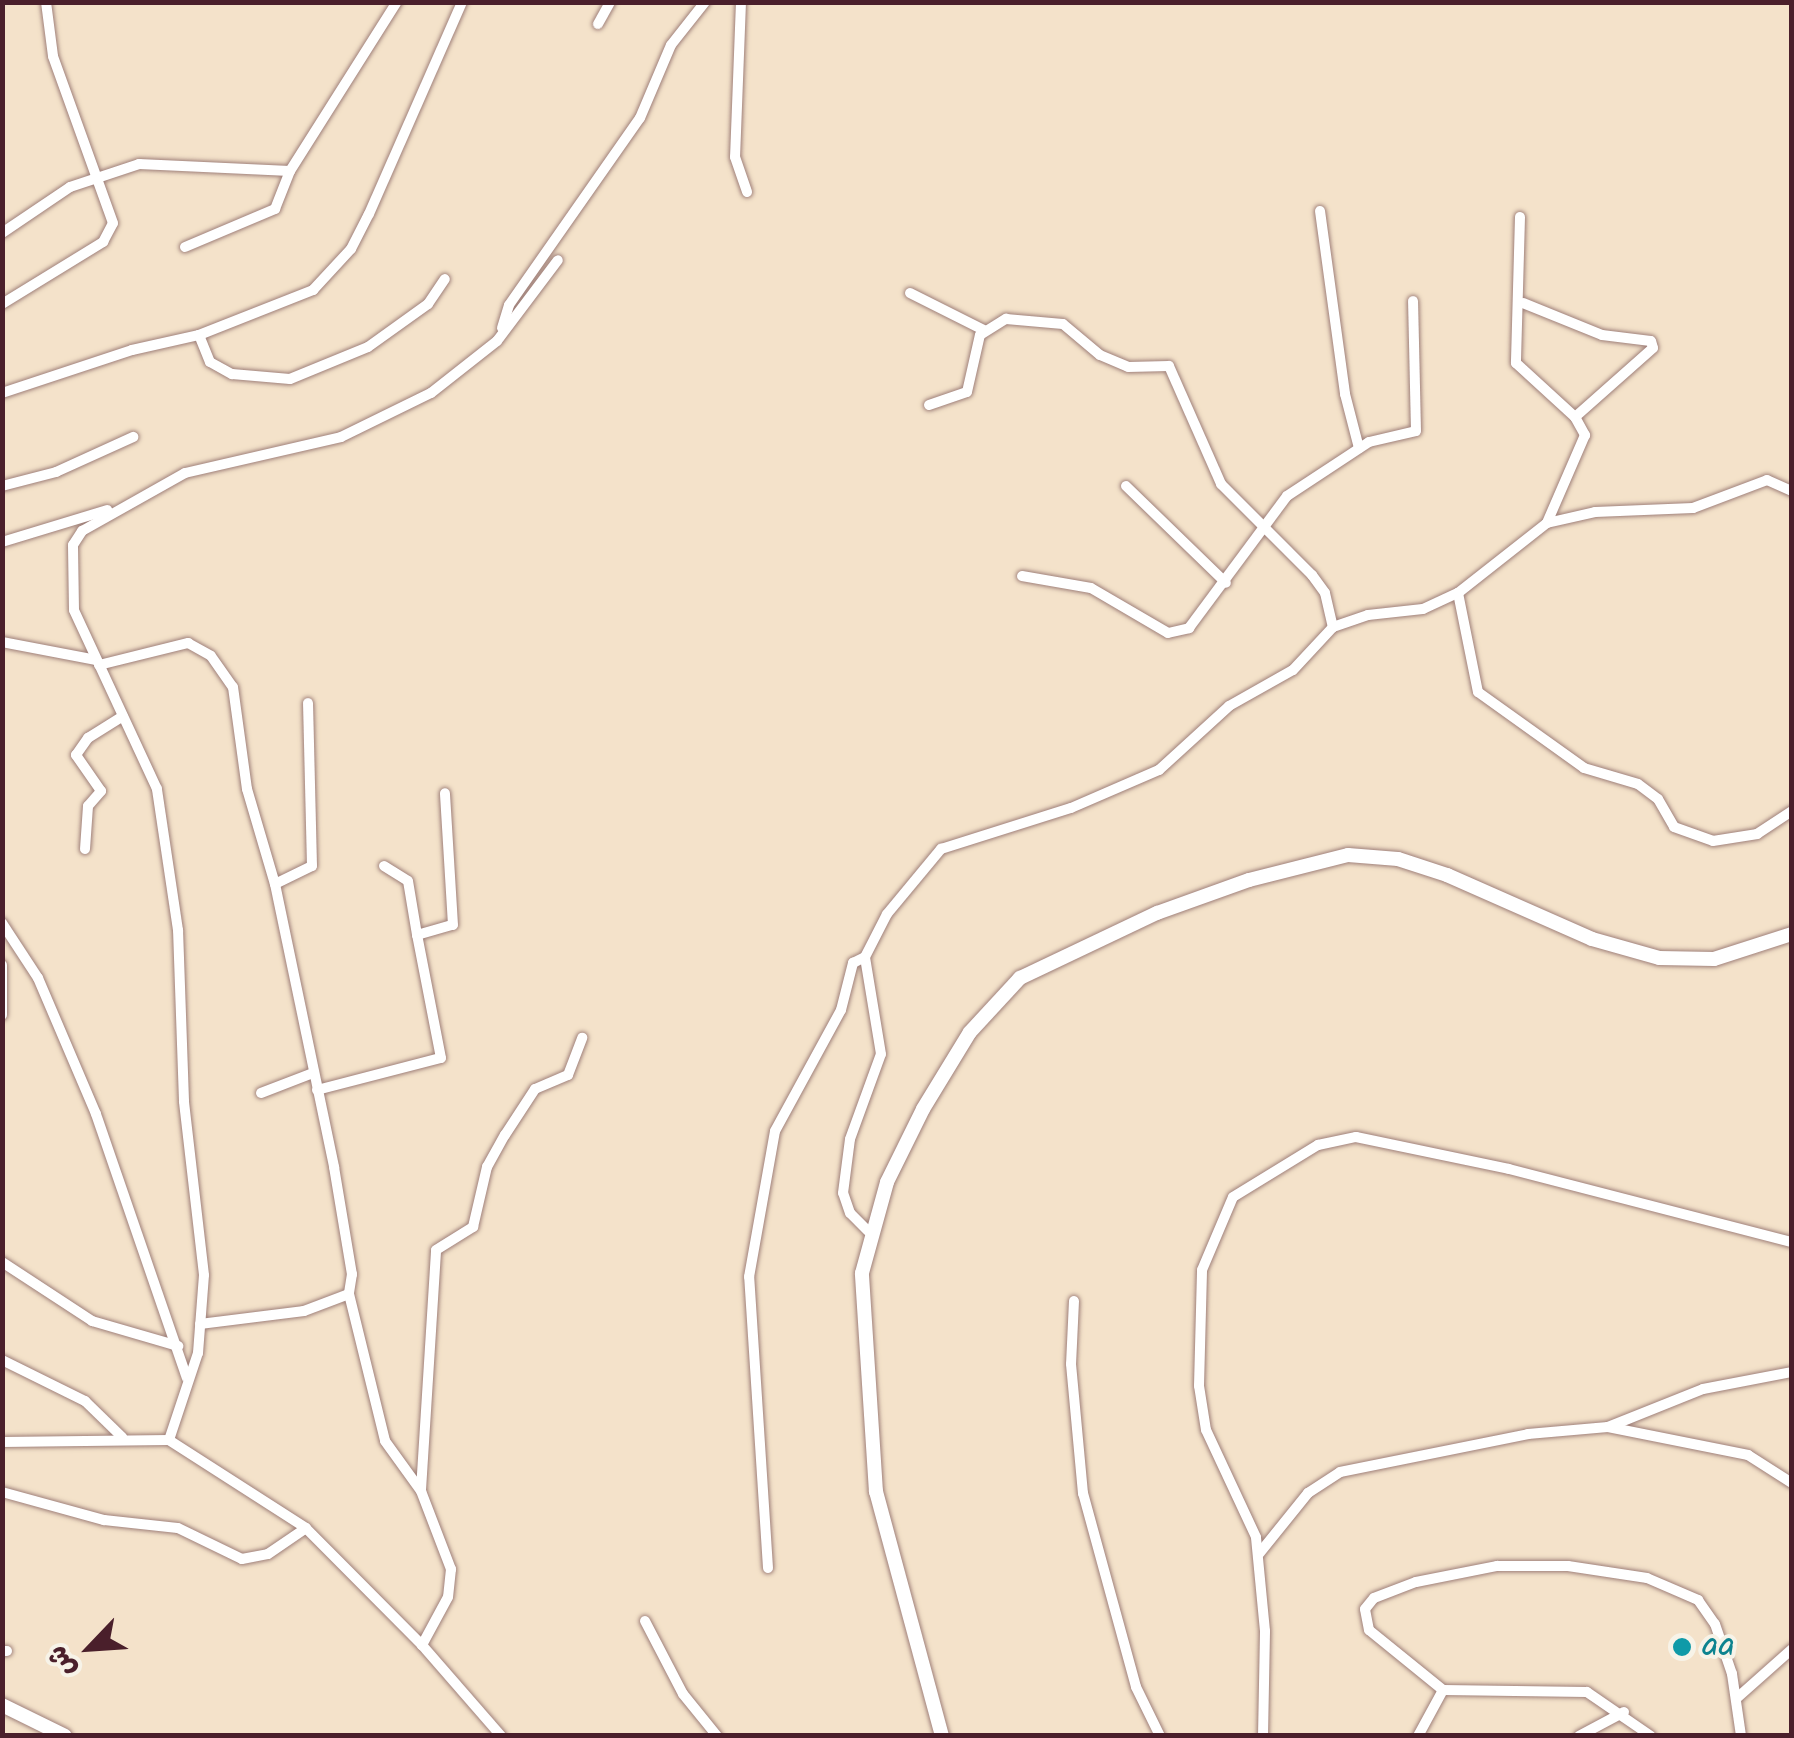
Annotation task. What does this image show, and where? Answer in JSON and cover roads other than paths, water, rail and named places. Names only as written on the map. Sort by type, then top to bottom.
[{"type":"main road","points":[[942,1736],[876,1492],[861,1326],[868,1231],[923,1109],[970,1032],[1020,978],[1157,913],[1249,880],[1348,855],[1398,858],[1592,939],[1660,958],[1714,959],[1792,934]]},
{"type":"main road","points":[[2,1706],[66,1736]]},
{"type":"street","points":[[2,304],[104,242],[113,223],[53,56],[46,2]]},
{"type":"street","points":[[185,247],[275,209],[290,171],[397,2]]},
{"type":"street","points":[[2,393],[132,350],[199,336],[314,290],[351,249],[462,2]]},
{"type":"street","points":[[598,24],[610,2]]},
{"type":"street","points":[[502,334],[509,305],[640,118],[671,45],[705,2]]},
{"type":"street","points":[[741,2],[735,158],[747,192]]},
{"type":"street","points":[[2,234],[40,204],[98,174],[178,162],[290,171]]},
{"type":"street","points":[[1320,212],[1344,394],[1360,448]]},
{"type":"street","points":[[1520,217],[1519,372],[1575,417],[1584,436],[1581,452],[1547,523]]},
{"type":"street","points":[[168,1440],[200,1324],[202,1224],[184,1101],[182,968],[170,854],[157,789],[74,610],[73,545],[82,531],[185,473],[341,437],[432,393],[502,334],[558,260]]},
{"type":"street","points":[[199,336],[210,362],[232,374],[290,378],[368,347],[428,304],[446,279]]},
{"type":"street","points":[[910,293],[984,330]]},
{"type":"street","points":[[1022,576],[1091,588],[1176,634],[1190,628],[1287,496],[1360,448],[1417,429],[1413,300]]},
{"type":"street","points":[[1522,304],[1602,334],[1651,341],[1653,348],[1575,417]]},
{"type":"street","points":[[930,405],[967,392],[984,330],[1006,319],[1053,321],[1112,362],[1169,366],[1221,484],[1325,593],[1334,627]]},
{"type":"street","points":[[2,486],[134,436]]},
{"type":"street","points":[[868,1231],[850,1213],[843,1193],[850,1139],[882,1048],[865,957],[878,926],[941,849],[1072,808],[1160,770],[1228,706],[1286,676],[1334,627],[1368,615],[1423,609],[1458,593],[1547,523],[1596,512],[1692,508],[1767,480],[1792,491]]},
{"type":"street","points":[[1126,486],[1226,583]]},
{"type":"street","points":[[2,542],[127,504]]},
{"type":"street","points":[[1458,593],[1478,692],[1584,768],[1638,784],[1658,799],[1674,827],[1713,841],[1758,834],[1792,811]]},
{"type":"street","points":[[2,642],[97,663],[180,642],[211,656],[236,696],[247,789],[275,884],[318,1090],[352,1274],[348,1294],[385,1441],[421,1490],[452,1578],[422,1645]]},
{"type":"street","points":[[275,884],[312,866],[308,703]]},
{"type":"street","points":[[85,849],[88,806],[100,791],[76,756],[88,738],[123,716]]},
{"type":"street","points":[[417,936],[453,926],[445,793]]},
{"type":"street","points":[[318,1090],[441,1058],[408,881],[384,866]]},
{"type":"street","points":[[4,932],[38,978],[96,1114],[188,1378]]},
{"type":"street","points":[[768,1568],[749,1278],[775,1131],[841,1010],[853,963],[865,957]]},
{"type":"street","points":[[2,965],[2,1015]]},
{"type":"street","points":[[421,1490],[436,1250],[473,1227],[487,1167],[505,1134],[535,1088],[568,1076],[582,1038]]},
{"type":"street","points":[[261,1093],[314,1073]]},
{"type":"street","points":[[1263,1736],[1265,1631],[1258,1555],[1246,1508],[1202,1419],[1201,1277],[1229,1202],[1290,1159],[1342,1138],[1374,1140],[1792,1242]]},
{"type":"street","points":[[2,1262],[92,1321],[178,1346]]},
{"type":"street","points":[[200,1324],[304,1310],[348,1294]]},
{"type":"street","points":[[1074,1301],[1072,1377],[1083,1493],[1136,1686],[1160,1736]]},
{"type":"street","points":[[2,1360],[85,1401],[122,1438]]},
{"type":"street","points":[[1258,1555],[1302,1499],[1340,1472],[1528,1434],[1608,1426],[1703,1389],[1792,1372]]},
{"type":"street","points":[[1608,1426],[1748,1455],[1792,1483]]},
{"type":"street","points":[[2,1442],[168,1440],[246,1484],[306,1528],[422,1645],[501,1736]]},
{"type":"street","points":[[2,1492],[104,1520],[178,1528],[242,1560],[268,1554],[306,1528]]},
{"type":"street","points":[[1651,1736],[1624,1712],[1576,1690],[1443,1690],[1369,1630],[1364,1616],[1368,1603],[1430,1578],[1548,1564],[1648,1578],[1698,1600],[1724,1646],[1737,1698],[1741,1736]]},
{"type":"street","points":[[644,1621],[683,1694],[716,1736]]},
{"type":"street","points":[[1737,1698],[1792,1650]]},
{"type":"street","points":[[1418,1736],[1443,1690]]},
{"type":"street","points":[[1579,1736],[1624,1712]]},
{"type":"place","name":"aa","points":[[1682,1647]]}]
